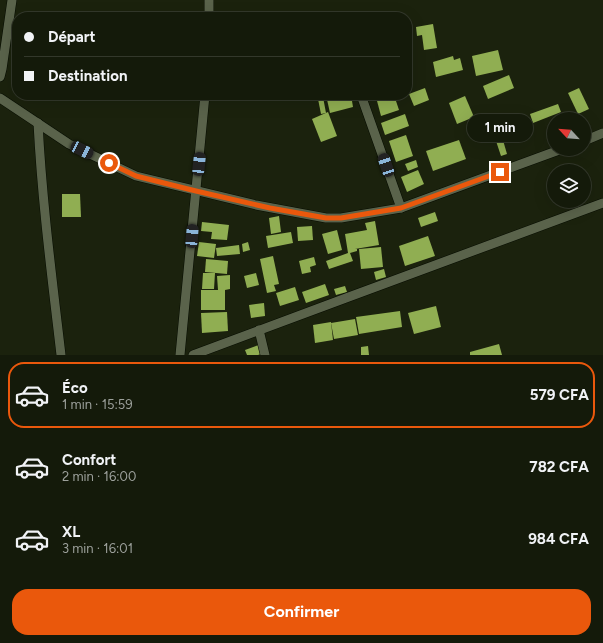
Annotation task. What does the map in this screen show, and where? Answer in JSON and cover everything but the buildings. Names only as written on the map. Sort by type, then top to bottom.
[{"type":"street","points":[[0,77],[12,0]]},
{"type":"street","points":[[209,0],[209,12]]},
{"type":"street","points":[[0,98],[69,144],[136,176],[256,205],[326,218],[341,218],[401,208],[547,154]]},
{"type":"street","points":[[180,355],[205,100]]},
{"type":"street","points":[[363,100],[401,208]]},
{"type":"street","points":[[38,124],[40,162],[61,355]]},
{"type":"street","points":[[591,138],[603,133]]},
{"type":"street","points":[[193,355],[603,203]]},
{"type":"street","points":[[259,330],[265,355]]},
{"type":"route","points":[[109,163],[136,176],[256,205],[326,218],[341,218],[401,208],[500,172]]}]
